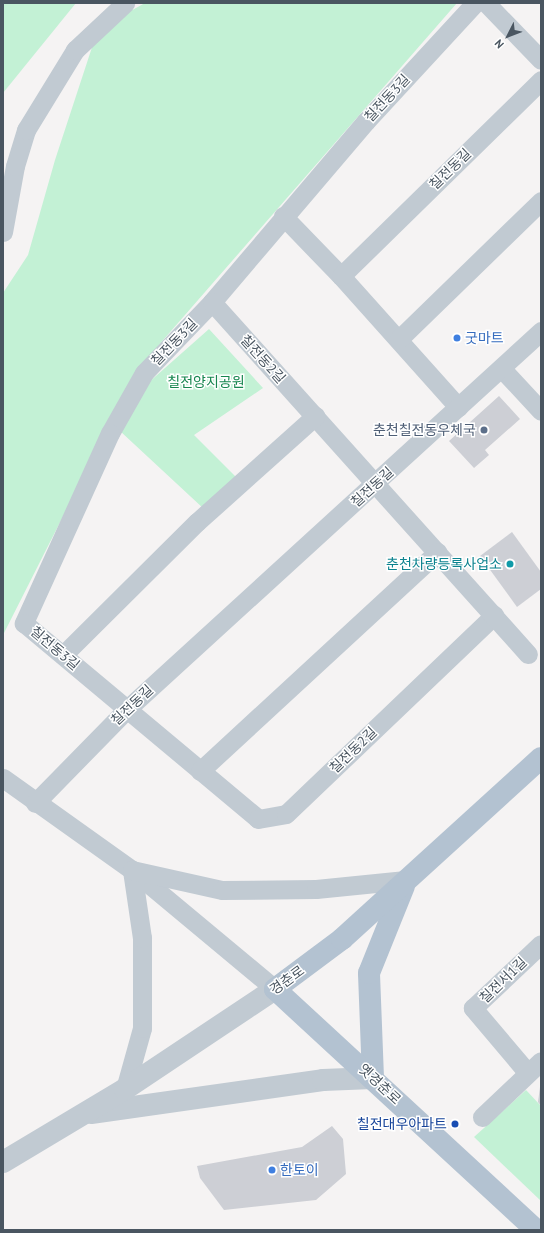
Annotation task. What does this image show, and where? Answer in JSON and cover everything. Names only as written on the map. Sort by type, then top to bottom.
[{"type":"main road","name":"경춘로","points":[[275,989],[342,939],[541,758]]},
{"type":"main road","points":[[373,1078],[369,973],[406,880]]},
{"type":"main road","name":"옛경춘로","points":[[275,989],[536,1230]]},
{"type":"street","points":[[3,232],[15,166],[26,130],[75,50],[125,3]]},
{"type":"street","name":"칠전동3길","points":[[126,710],[24,623],[110,434],[144,373],[212,302],[283,216],[366,121],[476,3]]},
{"type":"street","points":[[486,3],[541,60]]},
{"type":"street","name":"칠전동길","points":[[341,276],[541,80]]},
{"type":"street","points":[[399,339],[541,200]]},
{"type":"street","points":[[283,216],[399,339],[458,408]]},
{"type":"street","name":"칠전동2길","points":[[212,302],[528,654]]},
{"type":"street","name":"칠전동길","points":[[36,803],[126,710],[502,369],[541,331]]},
{"type":"street","points":[[502,369],[541,411]]},
{"type":"street","points":[[63,655],[198,522],[315,416]]},
{"type":"street","points":[[200,771],[437,552]]},
{"type":"street","name":"칠전동2길","points":[[126,710],[258,818],[286,814],[494,615]]},
{"type":"street","points":[[3,778],[132,870],[275,989]]},
{"type":"street","points":[[132,870],[222,890],[316,889],[406,880]]},
{"type":"street","points":[[125,1089],[142,1028],[142,938],[132,870]]},
{"type":"street","name":"칠전서1길","points":[[534,1066],[473,1008],[541,944]]},
{"type":"street","name":"경춘로","points":[[3,1162],[125,1089],[275,989]]},
{"type":"street","points":[[482,1117],[534,1066]]},
{"type":"street","points":[[82,1115],[323,1080],[373,1078]]},
{"type":"green space","points":[[3,3],[76,3],[3,93]]},
{"type":"green space","points":[[145,3],[457,3],[137,370],[3,635],[3,293],[28,255],[55,160],[98,29]]},
{"type":"green space","name":"칠전양지공원","points":[[209,329],[263,388],[194,435],[237,478],[204,509],[120,431],[139,391]]},
{"type":"green space","points":[[526,1090],[541,1106],[541,1201],[474,1137]]},
{"type":"building","name":"춘천칠전동우체국","points":[[499,396],[520,419],[485,450],[489,455],[474,468],[449,441]]},
{"type":"building","name":"춘천차량등록사업소","points":[[512,532],[541,572],[541,589],[517,607],[480,556]]},
{"type":"building","points":[[541,1087],[541,1106],[538,1102]]},
{"type":"building","name":"한토이","points":[[332,1126],[343,1139],[346,1174],[316,1200],[224,1210],[200,1178],[197,1166],[302,1147]]},
{"type":"place","name":"굿마트","points":[[457,338]]},
{"type":"place","name":"춘천칠전동우체국","points":[[484,430]]},
{"type":"place","name":"춘천차량등록사업소","points":[[510,564]]},
{"type":"place","name":"칠전대우아파트","points":[[455,1124]]},
{"type":"place","name":"한토이","points":[[272,1170]]}]
